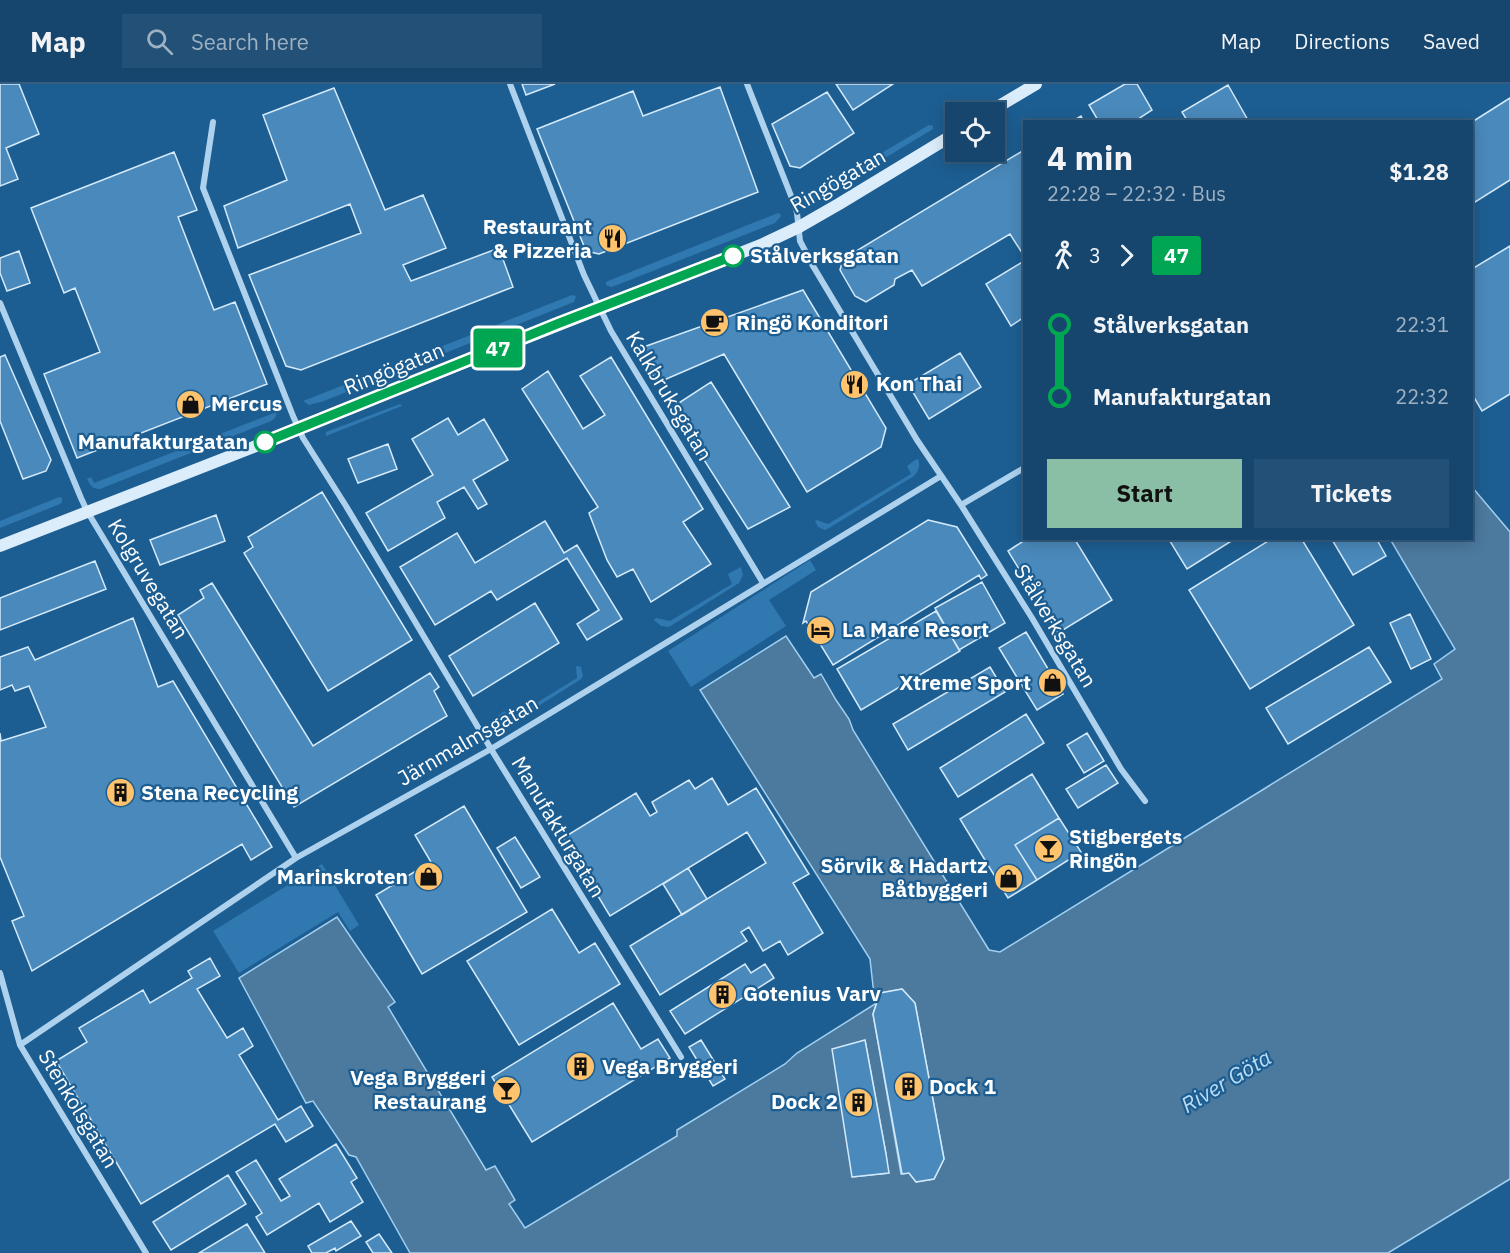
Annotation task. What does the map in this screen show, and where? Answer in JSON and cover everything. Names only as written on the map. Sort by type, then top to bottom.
[{"type":"street","name":"Kalkbruksgatan","points":[[510,84],[584,274],[616,342],[763,583]]},
{"type":"street","name":"Stålverksgatan","points":[[747,84],[795,206],[800,241],[813,266],[918,440],[1032,618],[1121,769],[1145,801]]},
{"type":"street","points":[[1005,102],[1036,84]]},
{"type":"street","name":"Manufakturgatan","points":[[213,122],[203,188],[303,438],[681,1058]]},
{"type":"street","name":"Ringögatan","points":[[0,546],[733,256],[799,227],[945,140]]},
{"type":"street","name":"Kolgruvegatan","points":[[0,303],[87,511],[296,858]]},
{"type":"street","points":[[961,505],[1023,469]]},
{"type":"street","name":"Järnmalmsgatan","points":[[20,1045],[296,858],[491,749],[941,476]]},
{"type":"street","name":"Stenkolsgatan","points":[[0,974],[20,1045],[146,1253]]},
{"type":"shaded area","points":[[929,125],[933,126],[933,129],[819,198],[807,197]]},
{"type":"shaded area","points":[[778,213],[781,216],[775,223],[617,285],[611,287],[606,285],[608,281]]},
{"type":"shaded area","points":[[572,295],[576,296],[574,302],[324,401],[309,405],[303,401]]},
{"type":"shaded area","points":[[400,404],[402,406],[326,436],[326,432]]},
{"type":"shaded area","points":[[277,413],[271,421],[100,489],[92,486],[87,479],[91,477],[94,483]]},
{"type":"shaded area","points":[[918,459],[919,468],[914,476],[829,528],[825,530],[818,527],[815,521],[828,524],[911,474],[907,466]]},
{"type":"shaded area","points":[[59,497],[62,498],[60,504],[0,528],[0,521]]},
{"type":"shaded area","points":[[810,560],[816,570],[769,600],[786,626],[691,687],[668,651]]},
{"type":"shaded area","points":[[741,567],[743,575],[739,583],[669,627],[661,626],[654,620],[656,618],[670,621],[732,584],[728,574]]},
{"type":"shaded area","points":[[577,666],[581,667],[583,676],[581,679],[510,724],[493,723],[494,719],[504,711],[512,718],[577,678]]},
{"type":"shaded area","points":[[322,864],[359,925],[350,931],[338,912],[239,973],[213,931]]},
{"type":"water","name":"River Göta","points":[[1473,488],[1510,532],[1510,1179],[1388,1253],[410,1253],[356,1157],[349,1155],[313,1101],[306,1103],[239,978],[337,917],[395,1002],[388,1007],[486,1170],[495,1166],[515,1200],[509,1204],[525,1228],[677,1136],[677,1130],[785,1064],[797,1053],[875,1004],[870,959],[700,690],[786,636],[814,678],[821,674],[989,950],[1000,952],[1442,679],[1434,664],[1455,649],[1391,540],[1473,540]],"holes":[[[902,989],[915,1003],[944,1159],[934,1179],[916,1182],[909,1173],[901,1174],[873,1014],[880,993]],[[865,1040],[888,1173],[853,1177]]]},
{"type":"building","points":[[0,84],[19,84],[39,134],[6,148],[18,179],[0,186]]},
{"type":"building","points":[[522,84],[555,84],[526,95]]},
{"type":"building","points":[[836,84],[893,84],[853,110]]},
{"type":"building","points":[[1125,84],[1137,84],[1152,110],[1138,120],[1098,120],[1089,105]]},
{"type":"building","points":[[1228,85],[1248,120],[1187,120],[1182,112]]},
{"type":"building","points":[[720,87],[758,192],[599,254],[586,251],[537,129],[633,91],[643,116]]},
{"type":"building","points":[[334,88],[385,210],[423,195],[446,248],[403,265],[411,281],[499,248],[513,287],[301,370],[286,366],[249,275],[361,233],[350,204],[238,248],[224,206],[287,180],[263,115]]},
{"type":"building","points":[[827,92],[854,133],[800,168],[790,166],[772,124]]},
{"type":"building","points":[[1510,98],[1510,180],[1473,203],[1473,121]]},
{"type":"building","points":[[1023,151],[1023,254],[1010,234],[922,286],[912,270],[895,279],[894,285],[866,302],[855,296],[840,270],[843,259]]},
{"type":"building","points":[[174,152],[197,210],[178,217],[214,310],[235,302],[267,384],[77,458],[44,374],[100,352],[75,288],[64,293],[31,208]]},
{"type":"building","points":[[1510,246],[1510,394],[1482,411],[1473,396],[1473,268]]},
{"type":"building","points":[[19,251],[30,283],[7,291],[0,273],[0,258]]},
{"type":"building","points":[[1023,262],[1023,318],[1011,326],[986,284]]},
{"type":"building","points":[[803,290],[886,428],[881,447],[807,492],[724,354],[657,383],[638,349]]},
{"type":"building","points":[[960,353],[981,387],[929,419],[908,384]]},
{"type":"building","points":[[5,355],[51,460],[46,471],[23,479],[0,421],[0,357]]},
{"type":"building","points":[[611,357],[703,509],[683,522],[711,564],[651,602],[633,569],[617,577],[607,560],[589,513],[598,507],[522,389],[548,371],[583,429],[605,415],[580,376]]},
{"type":"building","points":[[711,382],[790,507],[748,529],[671,408]]},
{"type":"building","points":[[448,418],[458,435],[484,419],[508,460],[473,480],[487,504],[478,509],[464,487],[437,502],[445,518],[388,551],[366,513],[433,475],[412,439]]},
{"type":"building","points":[[388,444],[397,469],[358,483],[348,459]]},
{"type":"building","points":[[322,492],[412,640],[328,691],[244,553],[253,547],[248,537]]},
{"type":"building","points":[[216,515],[225,541],[160,565],[150,540]]},
{"type":"building","points":[[928,520],[957,527],[987,575],[981,579],[979,575],[833,665],[806,621],[803,623],[811,592]]},
{"type":"building","points":[[545,521],[564,553],[577,545],[622,619],[587,640],[577,624],[599,610],[567,558],[497,600],[491,591],[435,625],[400,567],[457,533],[475,563]]},
{"type":"building","points":[[1025,540],[1075,540],[1112,600],[1058,633],[1008,551]]},
{"type":"building","points":[[1169,540],[1233,540],[1187,569]]},
{"type":"building","points":[[1270,540],[1302,540],[1354,625],[1250,689],[1189,590]]},
{"type":"building","points":[[1332,540],[1377,540],[1386,556],[1353,575]]},
{"type":"building","points":[[95,561],[106,589],[0,630],[0,598]]},
{"type":"building","points":[[982,582],[1005,623],[959,650],[935,608]]},
{"type":"building","points":[[212,583],[313,746],[430,673],[439,687],[434,691],[447,716],[294,807],[178,615],[204,598],[200,590]]},
{"type":"building","points":[[535,603],[559,643],[473,696],[449,656]]},
{"type":"building","points":[[936,611],[960,651],[861,710],[837,669]]},
{"type":"building","points":[[1410,614],[1431,659],[1411,669],[1390,623]]},
{"type":"building","name":"Stena Recycling","points":[[133,618],[158,687],[173,681],[272,847],[251,860],[242,844],[32,971],[12,921],[24,916],[0,857],[0,733],[1,741],[46,727],[29,686],[15,691],[12,685],[0,690],[0,657],[28,647],[35,660]]},
{"type":"building","points":[[1026,632],[1063,694],[1037,710],[999,648]]},
{"type":"building","points":[[1369,647],[1391,682],[1288,744],[1266,708]]},
{"type":"building","points":[[990,667],[1005,692],[908,750],[893,724]]},
{"type":"building","points":[[1026,714],[1044,743],[958,797],[940,768]]},
{"type":"building","points":[[1087,733],[1104,761],[1084,773],[1067,745]]},
{"type":"building","points":[[1106,765],[1118,783],[1078,808],[1066,789]]},
{"type":"building","points":[[1032,774],[1059,818],[1015,845],[1037,880],[1008,898],[960,819]]},
{"type":"building","points":[[712,778],[728,805],[756,788],[809,874],[793,883],[823,933],[788,955],[780,941],[763,951],[749,927],[741,932],[747,941],[660,995],[630,946],[766,863],[747,832],[610,916],[563,838],[636,793],[650,816],[657,812],[652,802],[689,780],[695,789]]},
{"type":"building","points":[[464,806],[527,912],[422,974],[376,895],[431,862],[415,835]]},
{"type":"building","name":"Stigbergets Ringön","points":[[1059,818],[1081,852],[1037,880],[1015,845]]},
{"type":"building","points":[[515,837],[540,877],[521,888],[497,848]]},
{"type":"building","points":[[688,868],[707,899],[682,915],[663,884]]},
{"type":"building","points":[[552,909],[579,953],[595,943],[620,984],[519,1045],[467,961]]},
{"type":"building","points":[[210,958],[220,976],[197,989],[227,1038],[243,1028],[253,1046],[239,1055],[278,1120],[301,1106],[313,1126],[286,1142],[275,1124],[141,1204],[56,1061],[87,1042],[79,1028],[143,990],[150,1003],[192,978],[188,971]]},
{"type":"building","name":"Gotenius Varv","points":[[745,964],[751,973],[765,964],[774,978],[685,1034],[670,1011]]},
{"type":"building","name":"Dock 1","points":[[902,989],[915,1003],[944,1159],[934,1179],[916,1182],[909,1173],[902,1174],[873,1014],[880,993]]},
{"type":"building","name":"Vega Bryggeri","points":[[613,1003],[641,1049],[658,1039],[670,1058],[532,1142],[492,1077]]},
{"type":"building","points":[[701,1040],[725,1079],[713,1086],[689,1047]]},
{"type":"building","name":"Dock 2","points":[[865,1040],[889,1173],[852,1177],[832,1049]]},
{"type":"building","points":[[336,1144],[357,1178],[351,1182],[363,1202],[330,1222],[319,1203],[267,1235],[256,1217],[262,1213],[236,1172],[256,1160],[281,1201],[290,1196],[279,1179]]},
{"type":"building","points":[[228,1175],[246,1204],[171,1250],[153,1222]]},
{"type":"building","points":[[351,1221],[361,1236],[336,1251],[335,1248],[326,1253],[312,1253],[308,1246]]},
{"type":"building","points":[[247,1224],[265,1253],[199,1253]]},
{"type":"building","points":[[379,1234],[392,1253],[373,1253],[366,1242]]},
{"type":"bus line","name":"47","points":[[265,442],[557,324],[733,256]]},
{"type":"place","name":"Restaurant & Pizzeria","points":[[613,239]]},
{"type":"place","name":"Stålverksgatan","points":[[733,256]]},
{"type":"place","name":"Ringö Konditori","points":[[715,323]]},
{"type":"place","name":"Kon Thai","points":[[855,384]]},
{"type":"place","name":"Mercus","points":[[190,404]]},
{"type":"place","name":"Manufakturgatan","points":[[265,442]]},
{"type":"place","name":"La Mare Resort","points":[[821,630]]},
{"type":"place","name":"Xtreme Sport","points":[[1052,683]]},
{"type":"place","name":"Stena Recycling","points":[[120,793]]},
{"type":"place","name":"Stigbergets Ringön","points":[[1048,849]]},
{"type":"place","name":"Marinskroten","points":[[429,877]]},
{"type":"place","name":"Sörvik & Hadartz Båtbyggeri","points":[[1009,878]]},
{"type":"place","name":"Gotenius Varv","points":[[722,994]]},
{"type":"place","name":"Vega Bryggeri","points":[[581,1067]]},
{"type":"place","name":"Dock 1","points":[[908,1087]]},
{"type":"place","name":"Vega Bryggeri Restaurang","points":[[507,1090]]},
{"type":"place","name":"Dock 2","points":[[859,1102]]}]
